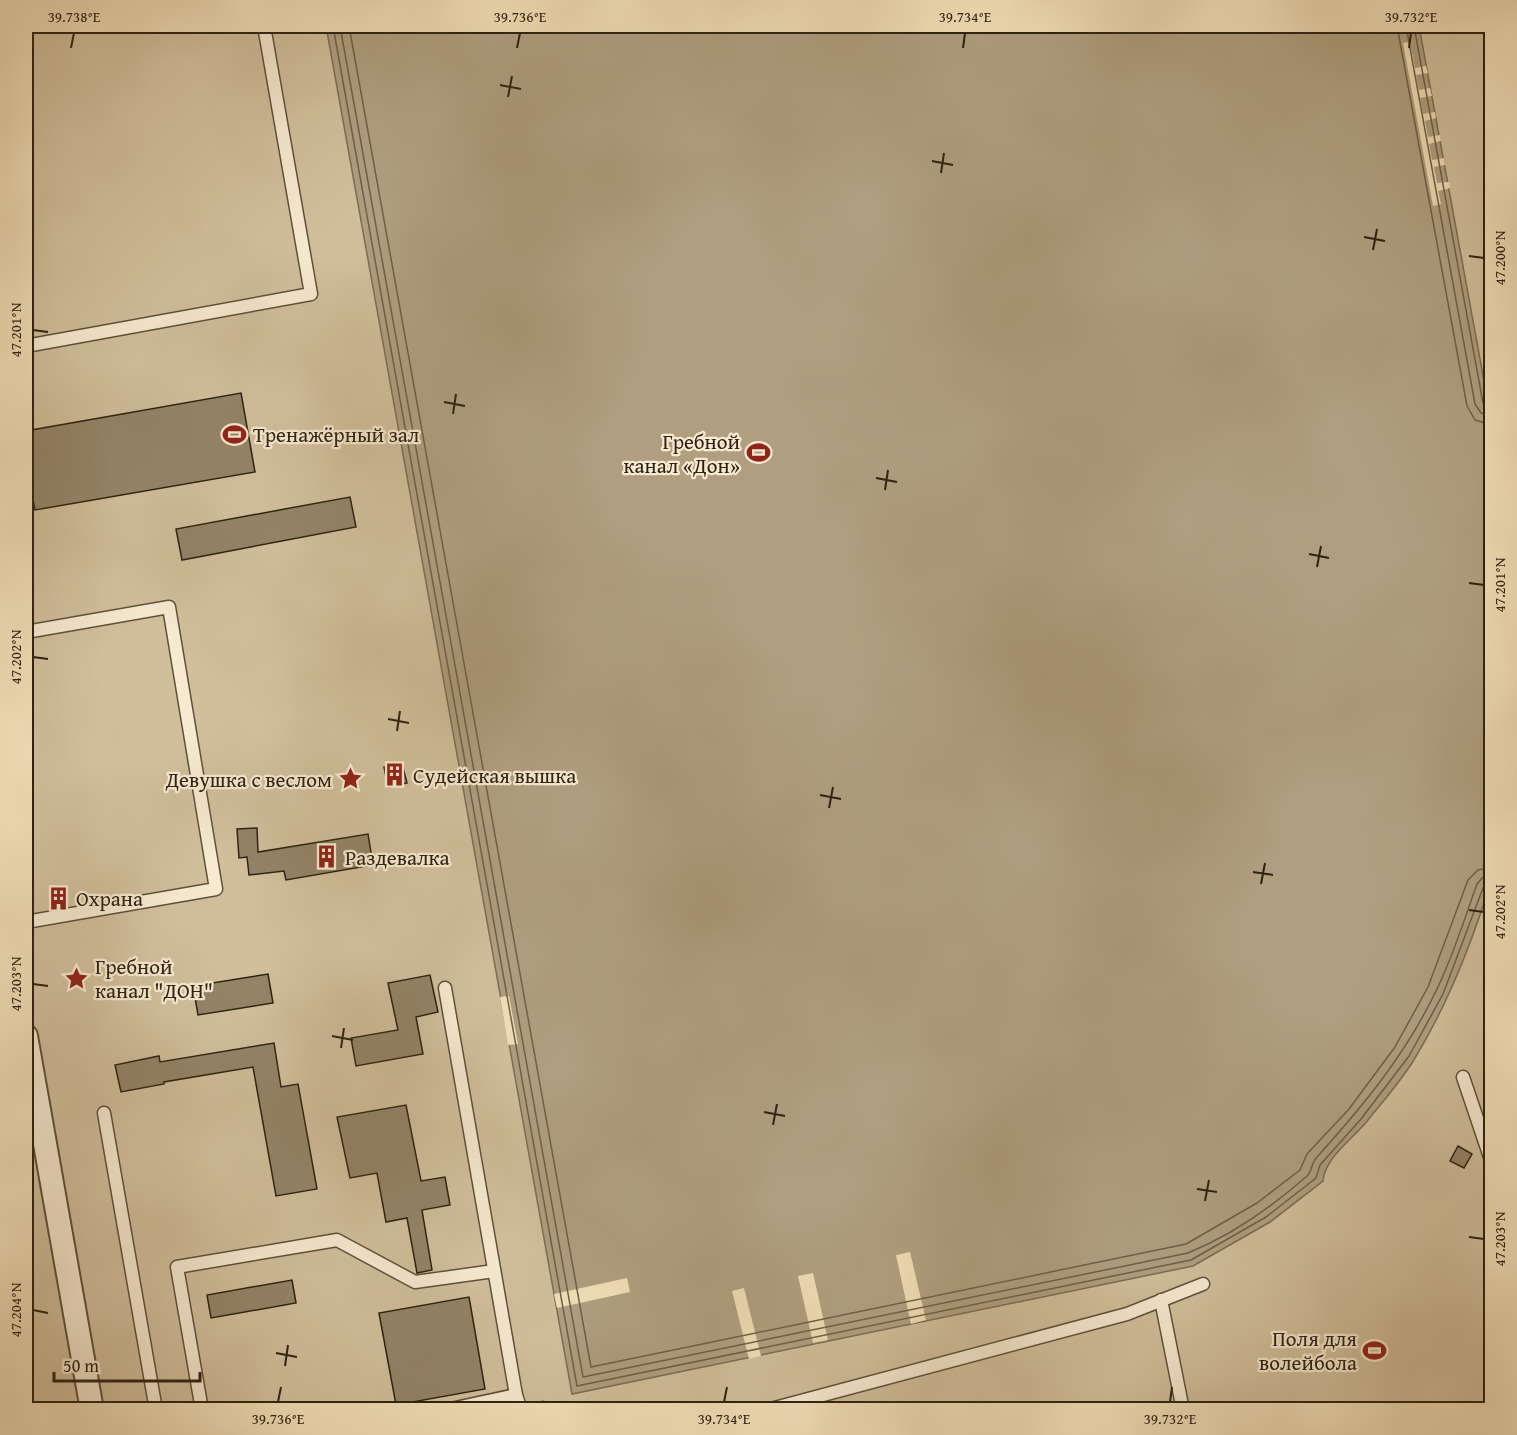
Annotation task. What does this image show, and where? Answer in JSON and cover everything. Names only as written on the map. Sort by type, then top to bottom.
[{"type":"street","points":[[26,1036],[92,1410]]},
{"type":"lane","points":[[26,346],[311,294],[264,26]]},
{"type":"lane","points":[[26,632],[169,607],[216,889],[26,922]]},
{"type":"lane","points":[[445,988],[516,1395],[521,1410]]},
{"type":"lane","points":[[1463,1077],[1491,1163]]},
{"type":"lane","points":[[104,1113],[156,1410]]},
{"type":"lane","points":[[202,1410],[177,1267],[337,1240],[415,1282],[494,1271]]},
{"type":"lane","points":[[767,1410],[1127,1314],[1203,1284]]},
{"type":"lane","points":[[1161,1300],[1183,1410]]},
{"type":"lane","points":[[446,1410],[516,1395]]},
{"type":"shaded area","name":"Гребной канал «Дон»","points":[[26,26],[1491,26],[1491,1409],[26,1409]]},
{"type":"water","name":"Гребной канал «Дон»","points":[[326,26],[1419,26],[1491,419],[1491,881],[1459,972],[1427,1037],[1393,1090],[1334,1156],[1323,1181],[1270,1222],[1193,1266],[572,1394]]},
{"type":"pier","points":[[1410,42],[1415,68],[1426,66],[1428,73],[1416,75],[1419,90],[1430,88],[1432,96],[1420,98],[1423,114],[1435,112],[1436,118],[1425,121],[1428,137],[1440,135],[1441,141],[1429,144],[1432,160],[1444,158],[1445,165],[1434,167],[1437,183],[1449,182],[1450,188],[1438,191],[1441,204],[1433,206],[1403,43]]},
{"type":"pier","points":[[509,996],[518,1044],[508,1045],[500,997]]},
{"type":"pier","points":[[910,1252],[926,1320],[911,1324],[896,1255]]},
{"type":"pier","points":[[813,1273],[828,1340],[813,1343],[798,1276]]},
{"type":"pier","points":[[627,1278],[630,1292],[557,1308],[554,1294]]},
{"type":"pier","points":[[744,1288],[761,1356],[749,1359],[732,1291]]},
{"type":"building","points":[[241,393],[255,472],[35,510],[30,484],[26,485],[26,431]]},
{"type":"building","points":[[350,497],[356,527],[182,560],[176,529]]},
{"type":"building","name":"Судейская вышка","points":[[402,764],[407,783],[388,787],[384,767]]},
{"type":"building","name":"Раздевалка","points":[[257,828],[258,852],[368,834],[373,865],[286,880],[284,871],[249,875],[247,857],[239,858],[237,829]]},
{"type":"building","points":[[268,974],[273,1003],[198,1015],[193,986]]},
{"type":"building","points":[[430,975],[438,1012],[416,1017],[423,1054],[356,1066],[351,1038],[398,1030],[388,983]]},
{"type":"building","points":[[274,1043],[281,1087],[298,1084],[317,1189],[276,1196],[253,1067],[164,1082],[164,1084],[121,1092],[115,1065],[159,1056],[160,1062]]},
{"type":"building","points":[[406,1105],[421,1181],[445,1177],[450,1205],[422,1210],[432,1270],[417,1273],[407,1218],[386,1222],[377,1173],[350,1178],[337,1117]]},
{"type":"building","points":[[1458,1146],[1472,1154],[1464,1168],[1450,1161]]},
{"type":"building","points":[[292,1280],[296,1303],[211,1318],[207,1295]]},
{"type":"building","points":[[469,1297],[485,1389],[396,1405],[379,1313]]},
{"type":"place","name":"Тренажёрный зал","points":[[235,434]]},
{"type":"place","name":"Гребной канал «Дон»","points":[[758,453]]},
{"type":"place","name":"Судейская вышка","points":[[395,775]]},
{"type":"place","name":"Девушка с веслом","points":[[350,779]]},
{"type":"place","name":"Раздевалка","points":[[327,857]]},
{"type":"place","name":"Охрана","points":[[58,898]]},
{"type":"place","name":"Гребной канал \"ДОН\"","points":[[77,978]]},
{"type":"place","name":"Поля для волейбола","points":[[1375,1350]]}]
